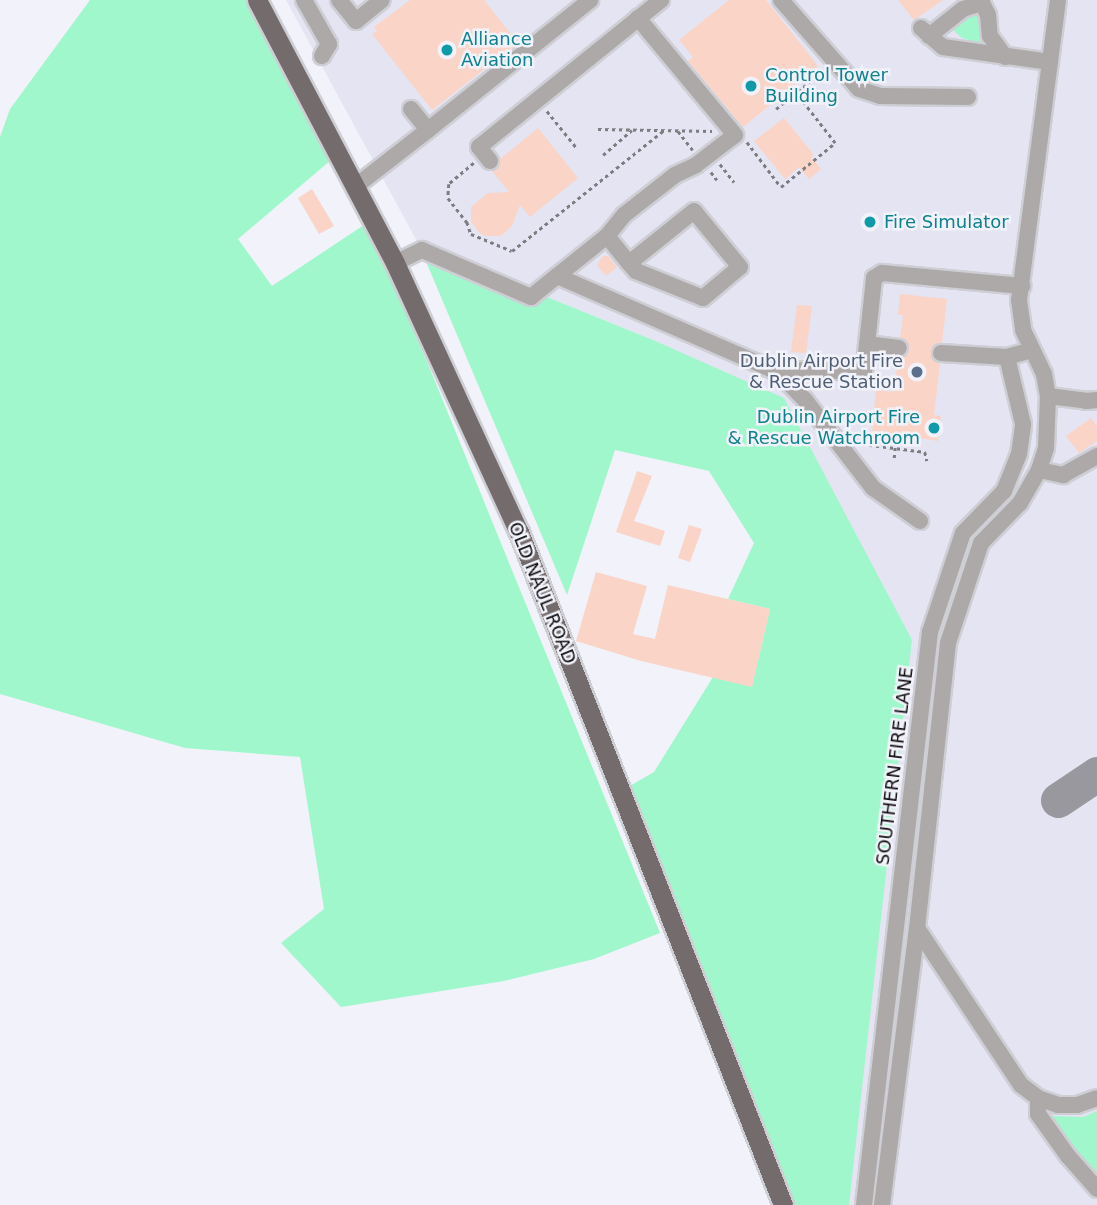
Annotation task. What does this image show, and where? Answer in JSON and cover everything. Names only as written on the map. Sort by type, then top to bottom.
[{"type":"main road","name":"OLD NAUL ROAD","points":[[257,0],[301,69],[395,263],[519,532],[783,1205]]},
{"type":"lane","points":[[304,0],[329,44],[322,56]]},
{"type":"lane","points":[[339,0],[356,21],[382,0]]},
{"type":"lane","points":[[356,186],[590,0]]},
{"type":"lane","points":[[487,158],[479,147],[661,0]]},
{"type":"lane","points":[[781,0],[859,89],[880,96],[968,97]]},
{"type":"lane","points":[[882,1205],[917,928],[948,643],[981,543],[1020,503],[1039,470],[1047,438],[1048,396],[1044,374],[1023,330],[1019,300],[1058,0]]},
{"type":"lane","points":[[1005,57],[990,36],[988,15],[982,3],[963,9],[925,32],[943,47],[1005,57],[1050,62]]},
{"type":"lane","points":[[395,263],[422,250],[531,297],[607,236],[624,215],[675,175],[696,165],[735,135],[638,18]]},
{"type":"lane","points":[[411,109],[428,130]]},
{"type":"lane","points":[[607,236],[629,263],[636,271],[703,298],[740,267],[694,211],[629,263]]},
{"type":"lane","points":[[778,372],[863,372],[874,278],[882,273],[1022,286]]},
{"type":"lane","points":[[556,276],[778,372],[820,419],[873,488],[920,521]]},
{"type":"lane","points":[[867,344],[899,348]]},
{"type":"lane","points":[[941,353],[1007,357],[1032,350]]},
{"type":"lane","name":"SOUTHERN FIRE LANE","points":[[864,1205],[930,632],[963,533],[1004,491],[1019,454],[1023,424],[1007,357]]},
{"type":"lane","points":[[1048,396],[1097,400]]},
{"type":"lane","points":[[1039,470],[1063,475],[1097,456]]},
{"type":"lane","points":[[917,928],[1021,1085],[1038,1098],[1058,1105],[1077,1105],[1097,1098]]},
{"type":"lane","points":[[1038,1098],[1038,1114],[1068,1156],[1097,1189]]},
{"type":"path","points":[[776,109],[834,62]]},
{"type":"path","points":[[598,129],[716,131],[743,137],[781,187],[835,143],[796,93]]},
{"type":"path","points":[[537,100],[576,147]]},
{"type":"path","points":[[603,155],[632,130]]},
{"type":"path","points":[[487,158],[449,184],[448,198],[467,222],[471,234],[512,251],[663,131]]},
{"type":"path","points":[[720,164],[734,181]]},
{"type":"path","points":[[848,442],[925,452],[927,461]]},
{"type":"path","points":[[894,458],[895,447]]},
{"type":"shaded area","points":[[286,0],[1097,0],[1097,1205],[843,1205],[912,640],[653,340],[419,245]]},
{"type":"green space","points":[[90,0],[250,0],[331,160],[238,239],[272,286],[367,223],[430,369],[660,933],[594,959],[504,981],[341,1007],[281,943],[324,909],[300,757],[185,748],[0,694],[0,137],[10,109]]},
{"type":"green space","points":[[979,11],[988,38],[982,44],[962,38],[951,28],[969,13]]},
{"type":"green space","points":[[419,245],[653,340],[784,398],[912,640],[849,1205],[792,1205],[628,787],[654,772],[713,677],[752,686],[770,609],[728,599],[754,543],[709,471],[615,450],[567,595]]},
{"type":"green space","points":[[1097,1111],[1097,1176],[1075,1153],[1051,1116],[1083,1117]]},
{"type":"building","name":"Alliance Aviation","points":[[410,0],[484,0],[518,43],[432,110],[372,34],[377,31],[374,27]]},
{"type":"building","name":"Control Tower Building","points":[[729,0],[766,0],[818,66],[743,127],[688,61],[693,57],[679,40]]},
{"type":"building","points":[[898,0],[943,0],[914,20]]},
{"type":"building","points":[[784,118],[814,155],[811,157],[821,169],[809,179],[799,167],[785,179],[754,141]]},
{"type":"building","points":[[538,128],[578,178],[530,217],[520,205],[512,226],[501,236],[479,233],[471,221],[471,207],[488,193],[509,192],[492,171],[499,165],[500,159]]},
{"type":"building","points":[[312,189],[334,226],[319,234],[298,198]]},
{"type":"building","points":[[603,256],[608,256],[617,267],[606,276],[597,265]]},
{"type":"building","name":"Dublin Airport Fire & Rescue Station","points":[[900,294],[947,299],[942,343],[933,347],[931,353],[940,363],[934,415],[941,416],[938,441],[872,431],[876,390],[894,392],[898,358],[904,357],[909,350],[908,343],[900,338],[903,315],[898,315]]},
{"type":"building","points":[[797,305],[812,306],[806,353],[791,352]]},
{"type":"building","points":[[1091,418],[1097,426],[1097,441],[1079,453],[1066,436]]},
{"type":"building","points":[[637,471],[652,476],[634,521],[665,531],[660,546],[616,532]]},
{"type":"building","points":[[689,525],[702,529],[690,562],[678,558]]},
{"type":"building","points":[[596,572],[647,586],[633,634],[655,639],[668,585],[770,609],[752,687],[641,661],[576,641]]},
{"type":"taxiway","points":[[1058,800],[1097,774]]},
{"type":"place","name":"Alliance Aviation","points":[[447,50]]},
{"type":"place","name":"Control Tower Building","points":[[751,86]]},
{"type":"place","name":"Fire Simulator","points":[[870,222]]},
{"type":"place","name":"Dublin Airport Fire & Rescue Station","points":[[917,372]]},
{"type":"place","name":"Dublin Airport Fire & Rescue Watchroom","points":[[934,428]]}]
